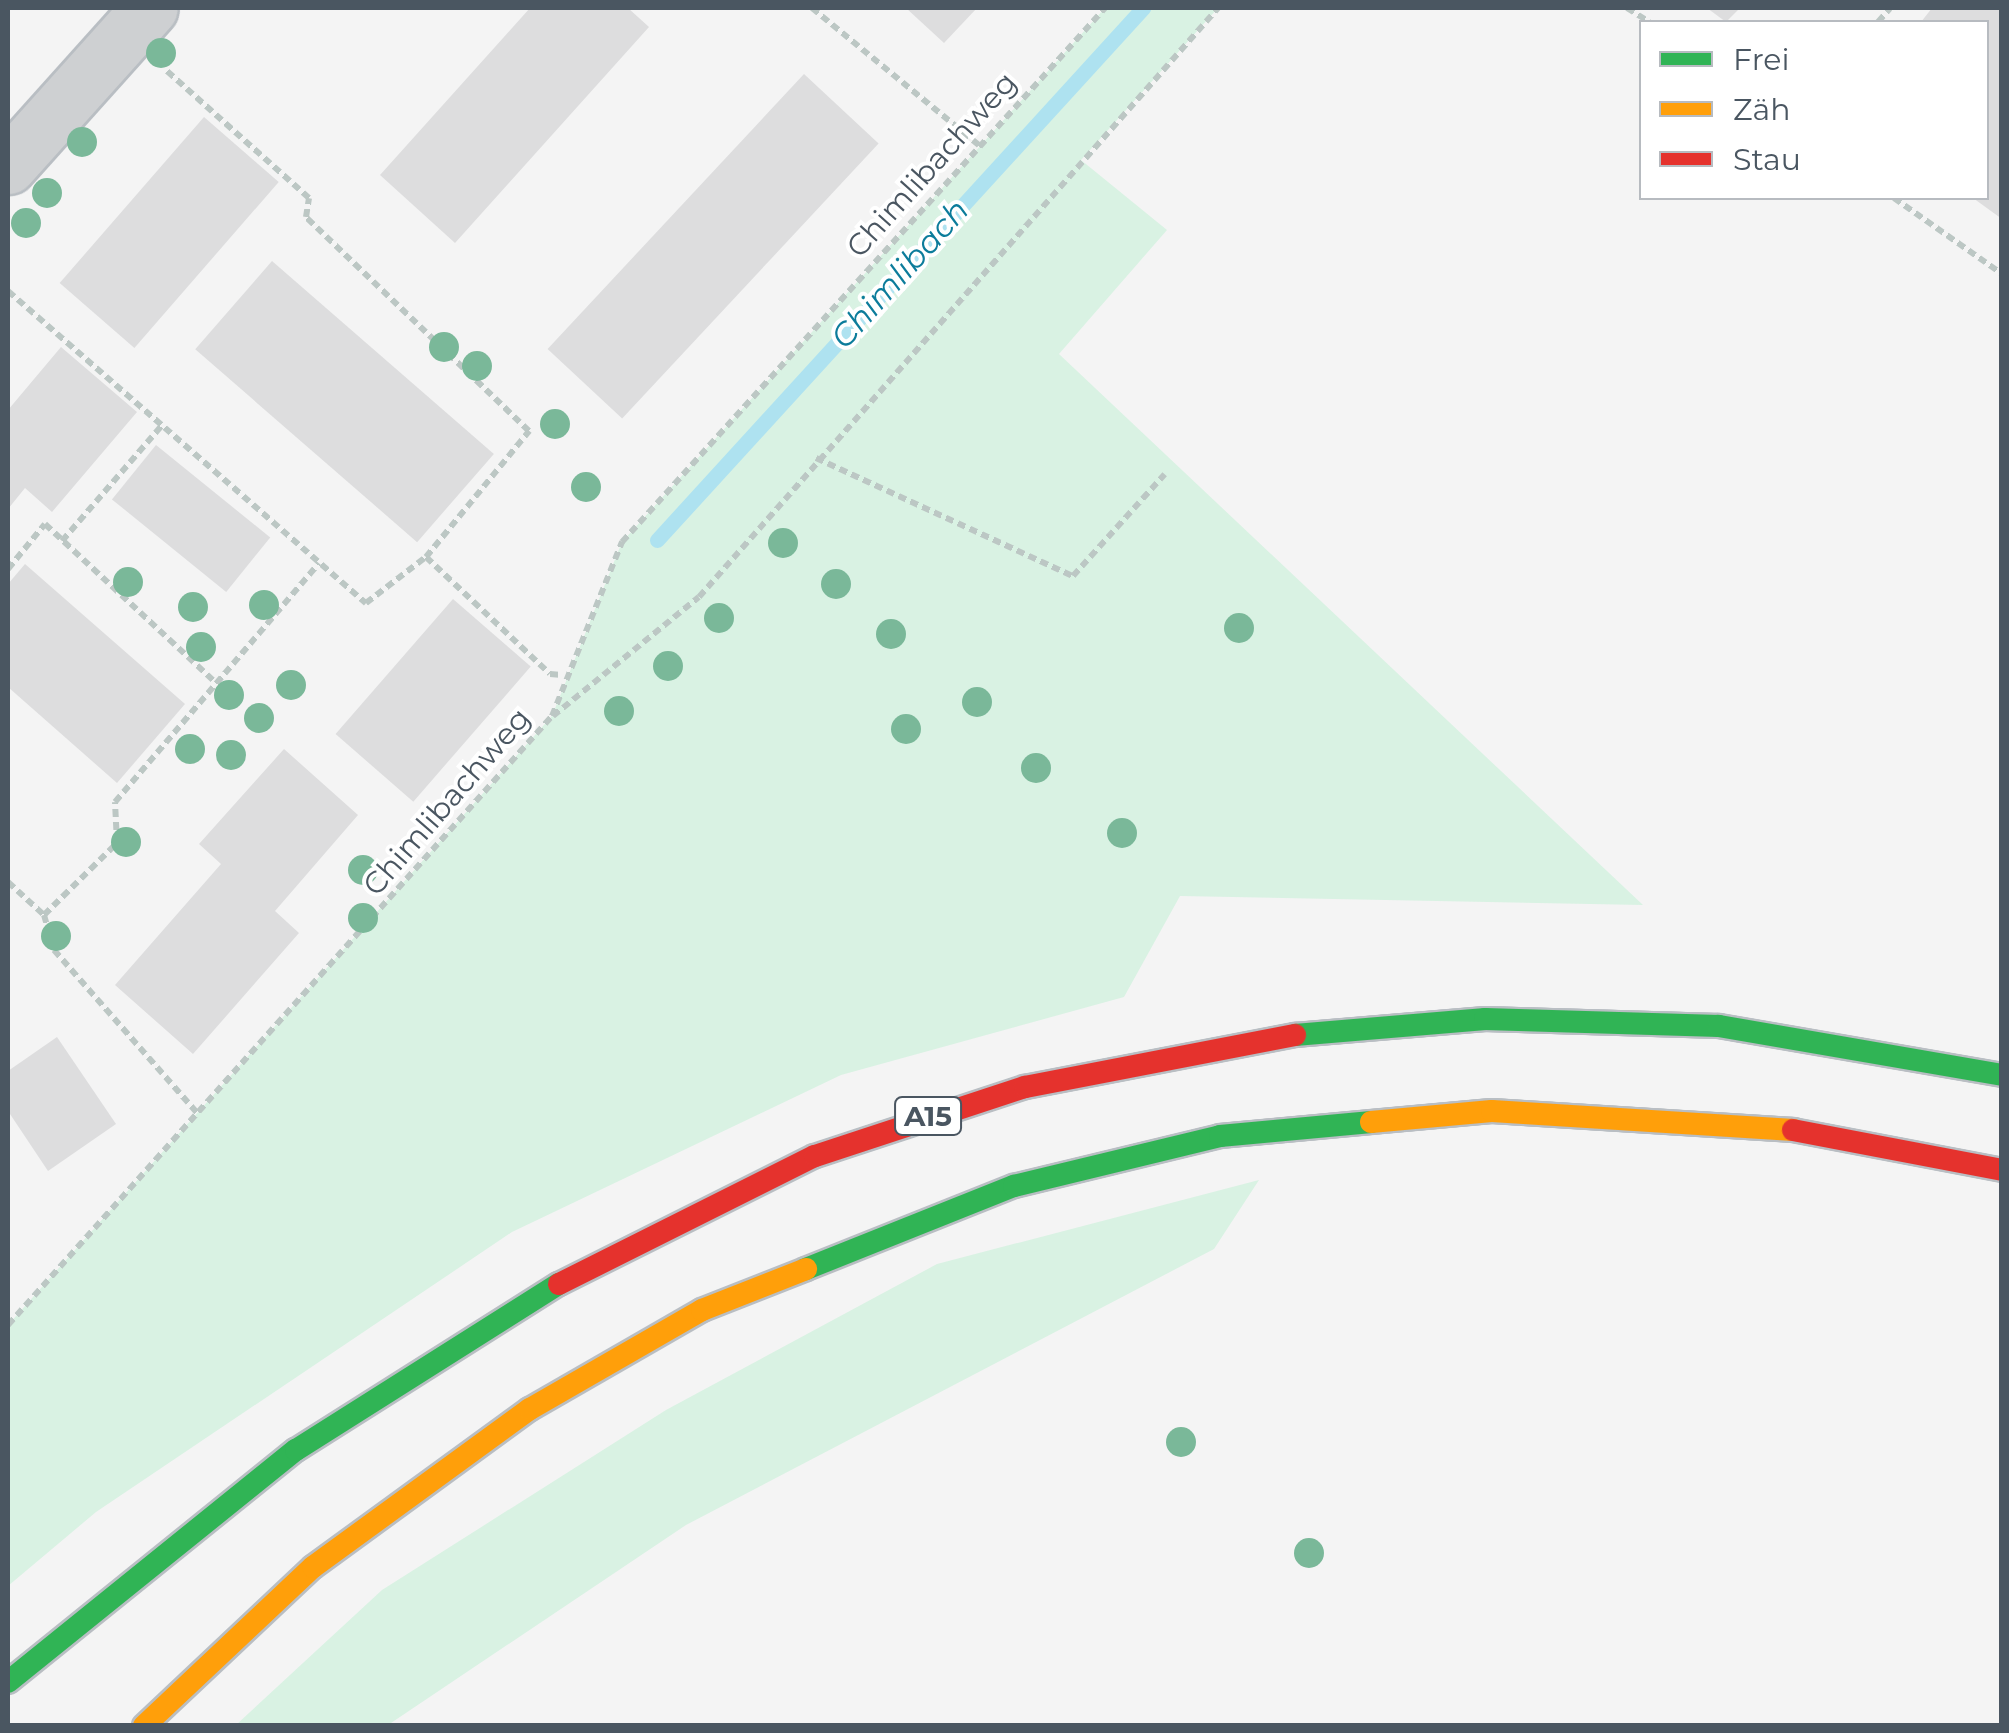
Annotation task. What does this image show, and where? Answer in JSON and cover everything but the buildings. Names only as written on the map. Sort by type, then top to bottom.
[{"type":"highway","name":"A15","points":[[8,1682],[296,1450],[505,1311],[815,1156],[1025,1086],[1258,1038],[1485,1019],[1720,1026],[2002,1075]]},
{"type":"highway","points":[[144,1726],[313,1567],[530,1409],[702,1310],[1014,1186],[1268,1129],[1492,1111],[1764,1124],[2002,1170]]},
{"type":"street","points":[[8,166],[138,21]]},
{"type":"path","points":[[812,8],[979,145]]},
{"type":"path","name":"Chimlibachweg","points":[[8,1326],[552,716],[562,674],[622,542],[1106,8]]},
{"type":"path","points":[[552,716],[699,597],[816,458],[1218,8]]},
{"type":"path","points":[[8,291],[366,603],[426,557],[529,431],[306,217],[309,198],[138,21]]},
{"type":"path","points":[[1897,200],[2002,274]]},
{"type":"path","points":[[62,541],[162,425]]},
{"type":"path","points":[[816,458],[1073,576],[1165,474]]},
{"type":"path","points":[[8,570],[45,524],[216,683]]},
{"type":"path","points":[[426,557],[550,674],[562,674]]},
{"type":"path","points":[[44,915],[117,843],[115,802],[319,563]]},
{"type":"path","points":[[8,882],[44,915],[54,950],[198,1114]]},
{"type":"green space","points":[[1105,8],[1218,8],[1081,160],[1167,230],[1059,354],[1643,905],[1180,896],[1124,997],[841,1075],[512,1232],[96,1512],[8,1586],[8,1325],[552,716],[622,542]]},
{"type":"green space","points":[[1259,1180],[1214,1249],[686,1525],[388,1725],[236,1725],[382,1590],[666,1410],[937,1264]]},
{"type":"waterway","name":"Chimlibach","points":[[657,540],[1143,8]]},
{"type":"traffic: fast","points":[[1295,1035],[1485,1019],[1719,1026],[2002,1075]]},
{"type":"traffic: fast","points":[[806,1269],[1014,1186],[1220,1136],[1371,1122]]},
{"type":"traffic: fast","points":[[8,1682],[296,1450],[559,1284]]},
{"type":"traffic: slow","points":[[1371,1122],[1492,1111],[1793,1130]]},
{"type":"traffic: slow","points":[[144,1726],[313,1567],[530,1409],[702,1310],[806,1269]]},
{"type":"traffic: jam","points":[[559,1284],[815,1156],[1025,1087],[1295,1035]]},
{"type":"traffic: jam","points":[[1793,1130],[2002,1170]]}]
